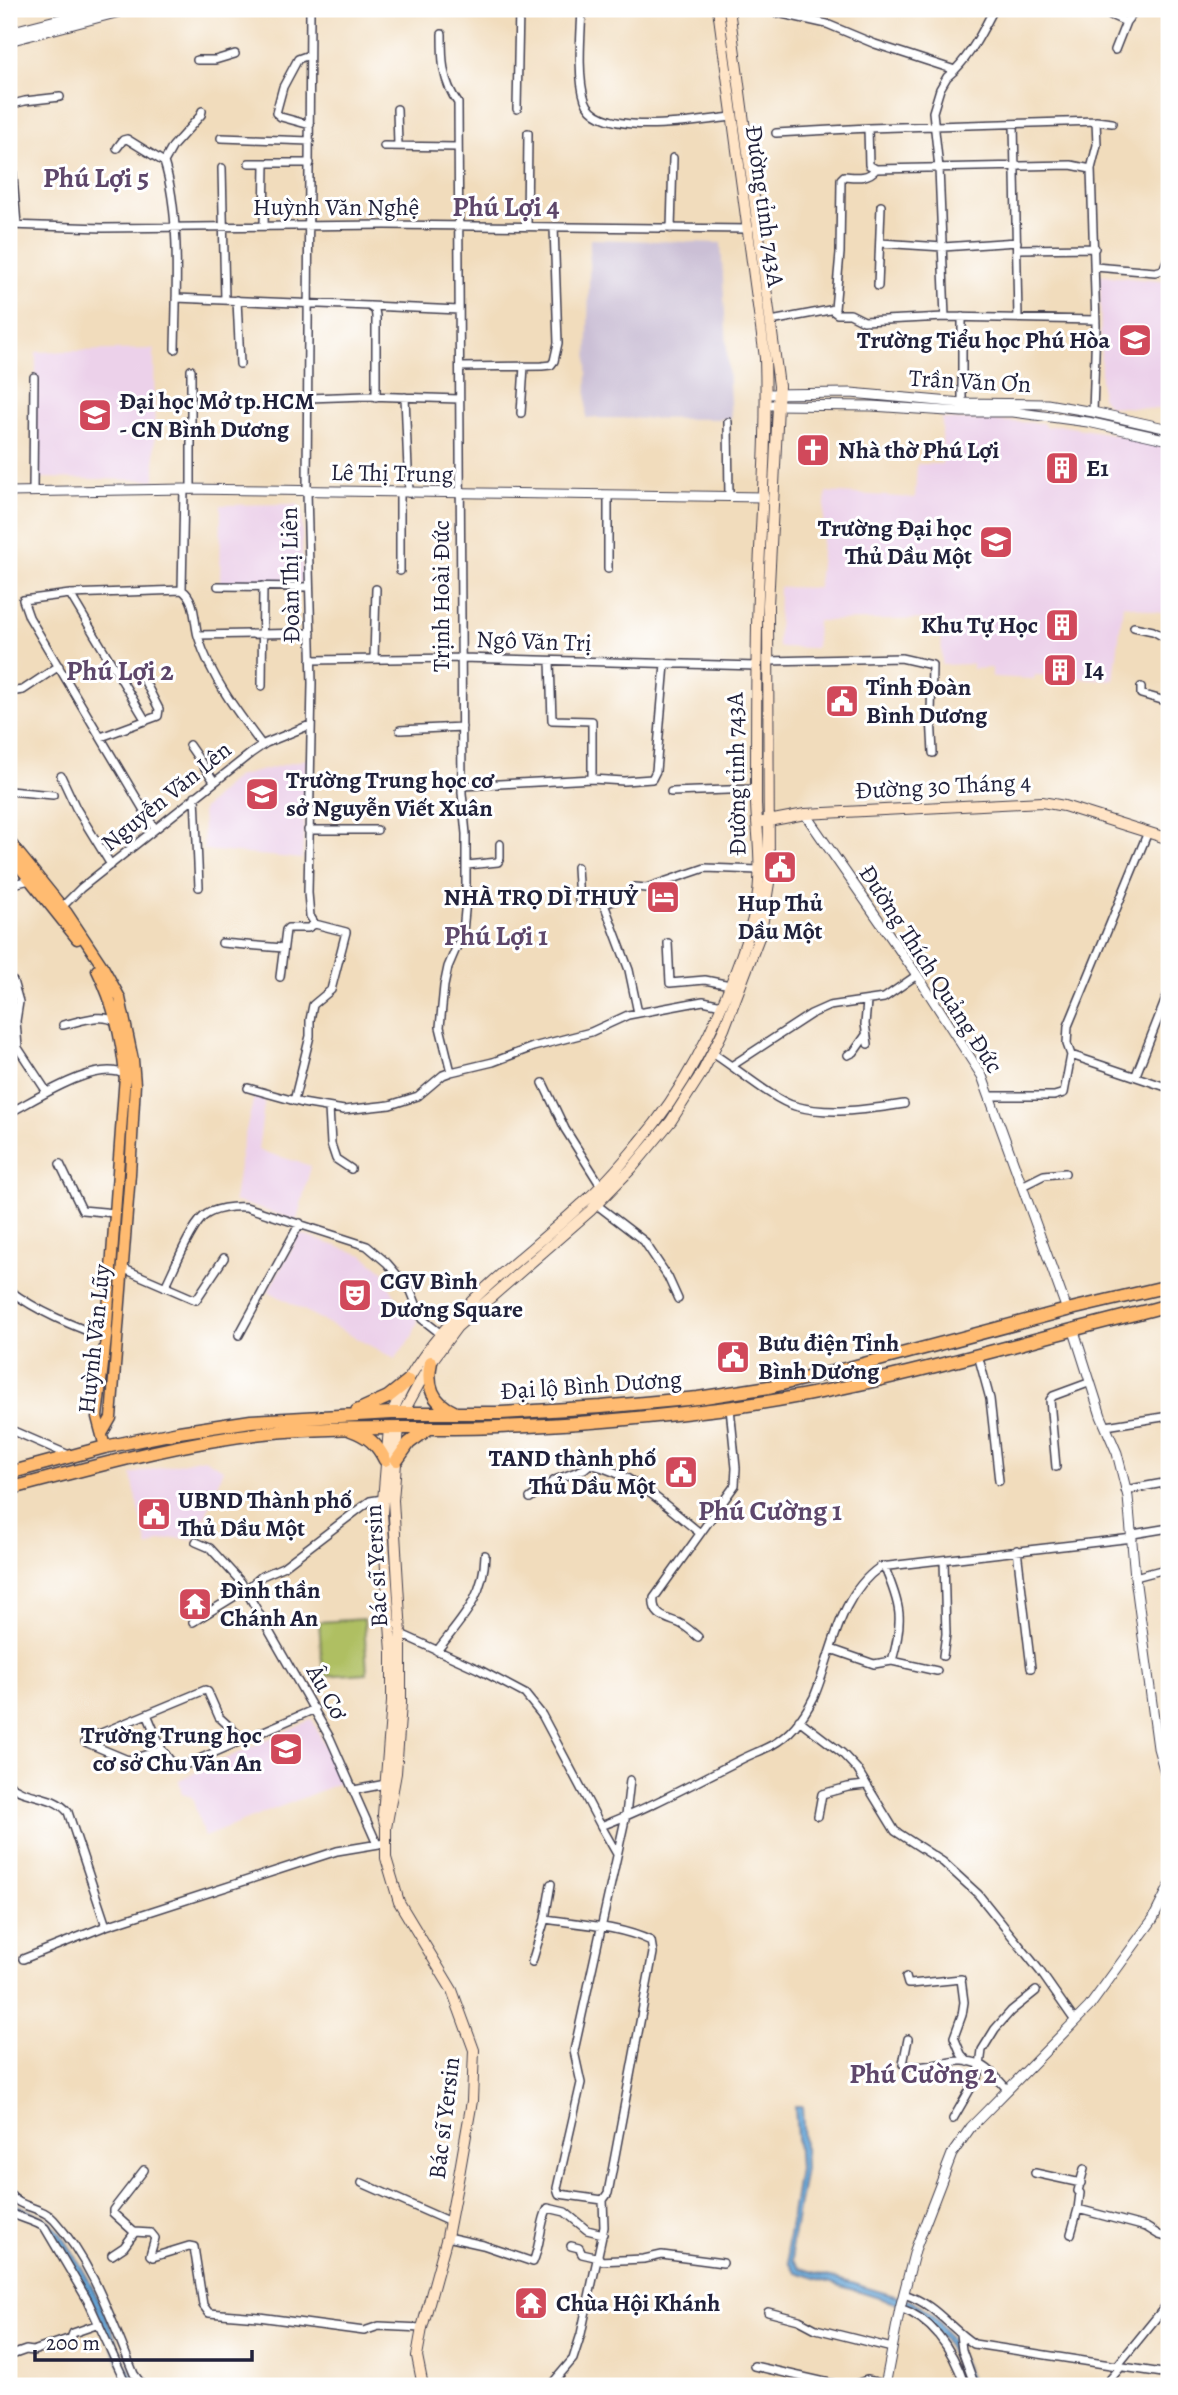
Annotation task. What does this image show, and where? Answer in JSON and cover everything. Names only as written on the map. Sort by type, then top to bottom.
[{"type":"highway","name":"Đại lộ Bình Dương","points":[[9,1489],[37,1482],[44,1485],[99,1471],[108,1462],[222,1439],[284,1432],[397,1413],[502,1413],[592,1408],[769,1387],[1169,1286]]},
{"type":"highway","name":"Đại lộ Bình Dương","points":[[12,1470],[105,1447],[228,1424],[344,1422],[394,1428],[499,1427],[730,1408],[844,1388],[1169,1305]]},
{"type":"highway","points":[[1067,1310],[1074,1331]]},
{"type":"highway","points":[[431,1362],[429,1382],[432,1394],[442,1405],[457,1413]]},
{"type":"highway","points":[[408,1381],[381,1401],[344,1422],[369,1438],[391,1460],[431,1427]]},
{"type":"highway","points":[[728,1393],[730,1408]]},
{"type":"highway","points":[[394,1428],[397,1413]]},
{"type":"highway","points":[[105,1447],[108,1462]]},
{"type":"main road","name":"Đường tỉnh 743A","points":[[397,1413],[457,1327],[492,1288],[601,1186],[663,1116],[694,1065],[722,1005],[751,928],[759,882],[756,789],[757,666],[778,399],[771,321],[732,117],[718,9]]},
{"type":"main road","name":"Đường tỉnh 743A","points":[[397,1413],[408,1381],[452,1319],[597,1205],[671,1121],[712,1053],[761,932],[769,883],[769,497],[765,358],[729,9]]},
{"type":"main road","name":"Đường 30 Tháng 4","points":[[757,822],[805,814],[1042,802],[1169,839]]},
{"type":"main road","name":"Huỳnh Văn Lũy","points":[[9,841],[59,910],[116,1000],[133,1060],[135,1084],[111,1418],[103,1432]]},
{"type":"main road","name":"Huỳnh Văn Lũy","points":[[9,854],[59,910]]},
{"type":"main road","name":"Huỳnh Văn Lũy","points":[[103,1432],[97,1417],[106,1338],[125,1075],[116,1000]]},
{"type":"main road","name":"Bác sĩ Yersin","points":[[394,1428],[383,1499],[396,1633],[397,1703],[391,1811],[381,1843],[400,1902],[452,1990],[474,2050],[472,2101],[450,2222],[417,2356],[423,2386]]},
{"type":"main road","points":[[103,1432],[105,1447]]},
{"type":"main road","name":"Bác sĩ Yersin","points":[[391,1460],[391,1580]]},
{"type":"main road","name":"Bác sĩ Yersin","points":[[386,1828],[383,1815],[386,1784],[394,1746]]},
{"type":"street","points":[[9,32],[99,9]]},
{"type":"street","points":[[9,41],[131,9]]},
{"type":"street","name":"Đoàn Thị Liên","points":[[310,9],[307,491],[311,660],[308,893],[310,916],[315,924]]},
{"type":"street","points":[[517,108],[519,9]]},
{"type":"street","points":[[582,9],[582,89],[585,103],[595,113],[625,125],[645,126],[732,117]]},
{"type":"street","points":[[760,9],[827,24],[857,38],[955,70]]},
{"type":"street","points":[[945,317],[939,168],[933,113],[940,89],[947,77],[971,50],[994,9]]},
{"type":"street","points":[[1097,9],[1126,22]]},
{"type":"street","points":[[1115,50],[1126,22],[1136,9]]},
{"type":"street","name":"Trịnh Hoài Đức","points":[[442,34],[443,70],[458,103],[461,726],[467,866],[463,932],[448,967],[440,1027],[452,1072]]},
{"type":"street","points":[[197,60],[215,60],[235,54]]},
{"type":"street","points":[[309,55],[298,59],[291,71],[276,113],[281,117],[310,125]]},
{"type":"street","points":[[9,105],[60,97]]},
{"type":"street","points":[[397,109],[398,146]]},
{"type":"street","points":[[164,162],[173,146],[201,116],[202,111]]},
{"type":"street","points":[[1093,412],[1096,320],[1091,169],[1097,145],[1096,121]]},
{"type":"street","points":[[776,133],[1112,122]]},
{"type":"street","points":[[1014,124],[1018,318]]},
{"type":"street","points":[[9,128],[13,225]]},
{"type":"street","points":[[868,128],[869,165],[876,169],[1081,166],[1091,169]]},
{"type":"street","points":[[527,227],[528,133]]},
{"type":"street","points":[[221,138],[310,141]]},
{"type":"street","points":[[117,148],[127,139],[164,162],[173,196],[175,349]]},
{"type":"street","points":[[384,146],[457,147]]},
{"type":"street","points":[[671,229],[673,158]]},
{"type":"street","points":[[249,163],[310,163]]},
{"type":"street","points":[[264,226],[265,163]]},
{"type":"street","points":[[222,168],[225,300]]},
{"type":"street","points":[[833,311],[840,253],[841,179],[844,176],[862,177],[876,169]]},
{"type":"street","points":[[878,286],[881,206]]},
{"type":"street","name":"Huỳnh Văn Nghệ","points":[[13,225],[752,229]]},
{"type":"street","points":[[460,367],[551,365],[554,361],[558,342],[554,228]]},
{"type":"street","points":[[880,243],[943,247],[1095,248]]},
{"type":"street","points":[[1095,267],[1155,272],[1163,270],[1169,256]]},
{"type":"street","points":[[176,298],[459,310]]},
{"type":"street","points":[[237,300],[240,364]]},
{"type":"street","points":[[369,306],[375,310],[376,316],[376,397]]},
{"type":"street","points":[[771,321],[833,311],[837,314],[850,314],[864,321],[945,317],[1096,320]]},
{"type":"street","points":[[962,317],[962,408]]},
{"type":"street","points":[[521,413],[524,366]]},
{"type":"street","points":[[182,590],[191,370]]},
{"type":"street","points":[[33,491],[34,377]]},
{"type":"street","points":[[308,398],[405,397],[459,400]]},
{"type":"street","points":[[400,571],[405,397]]},
{"type":"street","name":"Trần Văn Ơn","points":[[766,400],[962,408],[1047,404],[1169,429]]},
{"type":"street","name":"Trần Văn Ơn","points":[[962,408],[1088,422],[1169,440]]},
{"type":"street","points":[[728,422],[729,497]]},
{"type":"street","name":"Lê Thị Trung","points":[[9,492],[188,489],[769,497]]},
{"type":"street","points":[[608,495],[608,569]]},
{"type":"street","points":[[218,586],[310,587]]},
{"type":"street","points":[[262,686],[263,586]]},
{"type":"street","points":[[374,658],[376,589]]},
{"type":"street","points":[[155,829],[29,617],[23,600],[70,594],[182,590],[187,593],[206,656],[223,690],[262,746]]},
{"type":"street","points":[[70,594],[146,721]]},
{"type":"street","points":[[1134,627],[1153,631],[1169,640]]},
{"type":"street","points":[[198,635],[310,633]]},
{"type":"street","name":"Ngô Văn Trị","points":[[311,660],[461,658],[757,666]]},
{"type":"street","points":[[768,661],[901,658],[932,665],[933,753]]},
{"type":"street","points":[[550,661],[551,718],[592,721],[592,779]]},
{"type":"street","points":[[462,786],[592,779],[652,779],[656,771],[665,664]]},
{"type":"street","points":[[9,692],[23,690],[59,666]]},
{"type":"street","points":[[101,737],[146,721],[160,713],[140,672]]},
{"type":"street","points":[[1141,687],[1141,694],[1169,702]]},
{"type":"street","name":"Nguyễn Văn Lên","points":[[59,910],[214,781],[262,746],[310,725]]},
{"type":"street","points":[[400,730],[461,726]]},
{"type":"street","points":[[189,745],[214,781]]},
{"type":"street","points":[[61,776],[76,808],[111,865]]},
{"type":"street","points":[[671,792],[756,789]]},
{"type":"street","points":[[9,791],[53,795]]},
{"type":"street","points":[[195,796],[198,887]]},
{"type":"street","name":"Đường Thích Quảng Đức","points":[[805,814],[955,1032],[982,1076],[1067,1310]]},
{"type":"street","points":[[309,830],[377,830]]},
{"type":"street","points":[[990,1096],[1054,1096],[1064,1093],[1071,1055],[1067,1044],[1068,1026],[1148,832]]},
{"type":"street","points":[[467,866],[498,862],[500,844]]},
{"type":"street","points":[[577,867],[579,901],[599,901],[604,904],[629,970],[638,1013]]},
{"type":"street","points":[[635,887],[646,888],[705,868],[759,870]]},
{"type":"street","points":[[9,885],[30,880]]},
{"type":"street","points":[[604,904],[617,900]]},
{"type":"street","points":[[280,977],[288,929],[308,928],[315,924],[346,932],[331,990],[324,999],[313,1005],[310,1036],[294,1101]]},
{"type":"street","points":[[222,943],[283,948]]},
{"type":"street","points":[[668,943],[670,984],[705,980],[730,985]]},
{"type":"street","points":[[733,1065],[811,1014],[830,1006],[884,998],[916,975]]},
{"type":"street","points":[[13,981],[19,1002],[16,1021],[18,1048],[47,1092]]},
{"type":"street","points":[[1136,1075],[1169,991]]},
{"type":"street","points":[[248,1088],[329,1108],[369,1109],[418,1096],[443,1075],[591,1032],[611,1021],[638,1013],[703,1001],[722,1005]]},
{"type":"street","points":[[867,1002],[868,1044]]},
{"type":"street","points":[[63,1025],[103,1018],[110,1018],[117,1024]]},
{"type":"street","points":[[849,1055],[867,1034]]},
{"type":"street","points":[[712,1053],[795,1106],[845,1111],[904,1104]]},
{"type":"street","points":[[1071,1055],[1169,1088]]},
{"type":"street","points":[[9,1112],[92,1073],[118,1071],[125,1075]]},
{"type":"street","points":[[543,1083],[565,1129],[601,1186]]},
{"type":"street","points":[[329,1108],[331,1144],[336,1159],[351,1169]]},
{"type":"street","points":[[60,1164],[82,1210],[115,1213]]},
{"type":"street","points":[[1022,1186],[1044,1175],[1065,1173]]},
{"type":"street","points":[[165,1287],[204,1215],[231,1205],[254,1209],[367,1246],[387,1263],[411,1291],[422,1319],[440,1334]]},
{"type":"street","points":[[597,1205],[644,1241],[678,1298]]},
{"type":"street","points":[[239,1335],[300,1223]]},
{"type":"street","points":[[122,1268],[196,1300],[225,1258]]},
{"type":"street","points":[[9,1290],[28,1305],[65,1323],[106,1338]]},
{"type":"street","points":[[1074,1331],[1117,1453],[1125,1490],[1158,1748],[1168,1779]]},
{"type":"street","points":[[978,1355],[990,1399],[999,1481]]},
{"type":"street","points":[[1056,1467],[1050,1400],[1053,1396],[1091,1382]]},
{"type":"street","points":[[698,1637],[658,1613],[653,1605],[657,1592],[727,1498],[737,1479],[730,1408]]},
{"type":"street","points":[[1106,1426],[1169,1416]]},
{"type":"street","points":[[9,1429],[71,1457]]},
{"type":"street","points":[[530,1498],[555,1480],[590,1464],[606,1468],[636,1483],[700,1533]]},
{"type":"street","points":[[1125,1490],[1169,1482]]},
{"type":"street","points":[[192,1622],[245,1590],[262,1576],[283,1567],[370,1501],[383,1499]]},
{"type":"street","points":[[601,1826],[660,1802],[754,1752],[772,1746],[799,1720],[814,1697],[853,1592],[868,1575],[884,1566],[1133,1536],[1169,1528]]},
{"type":"street","name":"Âu Cơ","points":[[196,1542],[210,1548],[245,1590],[315,1709],[381,1843]]},
{"type":"street","points":[[1017,1550],[1031,1668]]},
{"type":"street","points":[[437,1651],[478,1593],[485,1555]]},
{"type":"street","points":[[943,1656],[947,1622],[944,1560]]},
{"type":"street","points":[[884,1566],[898,1598],[900,1624],[892,1661]]},
{"type":"street","points":[[1135,1577],[1169,1568]]},
{"type":"street","points":[[396,1633],[525,1695],[542,1714],[617,1854]]},
{"type":"street","points":[[831,1649],[874,1664],[892,1661],[937,1671]]},
{"type":"street","points":[[162,1750],[128,1760],[85,1742],[205,1690],[219,1717],[243,1739]]},
{"type":"street","points":[[147,1714],[162,1750],[174,1765],[183,1766],[315,1709]]},
{"type":"street","points":[[799,1720],[857,1769],[895,1831],[943,1862],[978,1894],[1075,2021]]},
{"type":"street","points":[[603,2200],[559,2194],[557,2188],[581,2082],[574,2052],[626,1815],[630,1780]]},
{"type":"street","points":[[9,1784],[17,1790],[52,1799],[68,1812],[106,1926]]},
{"type":"street","points":[[354,1790],[386,1784]]},
{"type":"street","points":[[818,1816],[822,1794],[865,1785]]},
{"type":"street","points":[[23,1959],[106,1926],[337,1851],[381,1843]]},
{"type":"street","points":[[532,1962],[545,1919],[551,1884]]},
{"type":"street","points":[[850,2386],[867,2381],[885,2385],[915,2250],[952,2154],[971,2127],[1089,2007],[1138,1942],[1169,1887]]},
{"type":"street","points":[[545,1919],[642,1937],[651,1941],[653,1952],[608,2193],[603,2200],[603,2234],[599,2259],[573,2359],[551,2386]]},
{"type":"street","points":[[906,1976],[908,1984],[961,1979],[964,2002],[954,2037],[961,2054],[968,2062]]},
{"type":"street","points":[[953,2119],[979,2074],[982,2050],[995,2029],[1011,2011],[1036,1991]]},
{"type":"street","points":[[908,2039],[903,2064],[919,2068],[968,2062],[980,2064],[1008,2090]]},
{"type":"street","points":[[1071,2234],[1084,2169]]},
{"type":"street","points":[[144,2170],[113,2213],[135,2232],[147,2232],[155,2238],[150,2255],[153,2257],[189,2246],[194,2247],[203,2305],[209,2313],[364,2331],[379,2326],[422,2328]]},
{"type":"street","points":[[1035,2173],[1081,2183]]},
{"type":"street","points":[[362,2183],[450,2222]]},
{"type":"street","points":[[9,2193],[12,2198],[27,2206],[44,2210],[69,2238],[88,2270],[134,2374],[143,2386]]},
{"type":"street","points":[[447,2237],[483,2245],[533,2262],[540,2246],[544,2216],[548,2208],[565,2212],[587,2230],[603,2234]]},
{"type":"street","points":[[1078,2209],[1146,2227],[1169,2238]]},
{"type":"street","points":[[9,2212],[22,2220],[36,2222],[46,2228],[88,2301],[127,2386]]},
{"type":"street","points":[[112,2255],[124,2247],[135,2232]]},
{"type":"street","points":[[571,2246],[599,2259],[644,2259],[662,2255],[723,2263]]},
{"type":"street","points":[[902,2301],[920,2300],[937,2311],[960,2334],[974,2344],[987,2348],[1169,2374]]},
{"type":"street","points":[[902,2301],[946,2344],[975,2386]]},
{"type":"street","points":[[1104,2386],[1169,2302]]},
{"type":"street","points":[[768,2312],[799,2320],[816,2329],[892,2348]]},
{"type":"street","points":[[9,2356],[71,2338],[73,2333],[99,2324]]},
{"type":"street","points":[[960,2334],[966,2373],[965,2386]]},
{"type":"street","points":[[754,2366],[843,2386]]},
{"type":"shaded area","points":[[590,239],[721,243],[731,419],[586,418]]},
{"type":"shaded area","name":"Trường Tiểu học Phú Hòa","points":[[1100,275],[1169,282],[1169,410],[1109,406],[1101,397]]},
{"type":"shaded area","name":"Đại học Mở tp.HCM - CN Bình Dương","points":[[154,349],[155,480],[35,478],[36,352]]},
{"type":"shaded area","name":"Trường Đại học Thủ Dầu Một","points":[[942,419],[1043,423],[1045,427],[1058,425],[1169,445],[1169,615],[1123,604],[1114,680],[1035,675],[1034,679],[992,677],[992,668],[972,669],[972,664],[942,665],[941,619],[817,621],[816,648],[778,647],[779,587],[818,588],[826,492],[915,498],[917,464],[942,464]]},
{"type":"shaded area","points":[[297,504],[302,509],[302,584],[220,583],[221,505]]},
{"type":"shaded area","name":"Trường Trung học cơ sở Nguyễn Viết Xuân","points":[[307,759],[302,859],[204,850],[202,810],[236,777]]},
{"type":"shaded area","points":[[254,1097],[265,1098],[258,1150],[311,1166],[297,1220],[234,1201],[241,1151]]},
{"type":"shaded area","points":[[300,1234],[363,1255],[387,1274],[384,1278],[403,1307],[410,1305],[418,1321],[412,1337],[395,1359],[268,1291]]},
{"type":"shaded area","points":[[204,1458],[223,1469],[197,1539],[173,1538],[148,1548],[131,1474]]},
{"type":"shaded area","name":"Trường Trung học cơ sở Chu Văn An","points":[[312,1719],[342,1782],[204,1837],[192,1797],[182,1794],[179,1780]]},
{"type":"green space","points":[[364,1619],[367,1673],[323,1676],[319,1622]]},
{"type":"water","points":[[795,2106],[802,2106],[805,2168],[791,2249],[793,2261],[800,2268],[911,2301],[922,2307],[950,2337],[973,2386],[968,2386],[944,2339],[914,2309],[796,2272],[789,2263],[787,2249],[799,2168]]},
{"type":"water","points":[[9,2198],[20,2207],[51,2223],[65,2240],[87,2277],[139,2386],[131,2386],[124,2375],[95,2306],[56,2237],[45,2222],[25,2217],[9,2208]]},
{"type":"place","name":"Trường Tiểu học Phú Hòa","points":[[1135,340]]},
{"type":"place","name":"Đại học Mở tp.HCM - CN Bình Dương","points":[[95,415]]},
{"type":"place","name":"Nhà thờ Phú Lợi","points":[[813,450]]},
{"type":"place","name":"E1","points":[[1062,468]]},
{"type":"place","name":"Trường Đại học Thủ Dầu Một","points":[[996,542]]},
{"type":"place","name":"Khu Tự Học","points":[[1062,625]]},
{"type":"place","name":"I4","points":[[1060,670]]},
{"type":"place","name":"Tỉnh Đoàn Bình Dương","points":[[842,701]]},
{"type":"place","name":"Trường Trung học cơ sở Nguyễn Viết Xuân","points":[[262,794]]},
{"type":"place","name":"Hup Thủ Dầu Một","points":[[780,867]]},
{"type":"place","name":"NHÀ TRỌ DÌ THUỶ","points":[[663,897]]},
{"type":"place","name":"CGV Bình Dương Square","points":[[355,1295]]},
{"type":"place","name":"Bưu điện Tỉnh Bình Dương","points":[[733,1357]]},
{"type":"place","name":"TAND thành phố Thủ Dầu Một","points":[[681,1472]]},
{"type":"place","name":"UBND Thành phố Thủ Dầu Một","points":[[154,1514]]},
{"type":"place","name":"Đình thần Chánh An","points":[[195,1604]]},
{"type":"place","name":"Trường Trung học cơ sở Chu Văn An","points":[[286,1749]]},
{"type":"place","name":"Chùa Hội Khánh","points":[[531,2303]]},
{"type":"district","name":"Phú Lợi 5","points":[[96,178]]},
{"type":"district","name":"Phú Lợi 4","points":[[506,207]]},
{"type":"district","name":"Phú Lợi 2","points":[[120,671]]},
{"type":"district","name":"Phú Lợi 1","points":[[496,936]]},
{"type":"district","name":"Phú Cường 1","points":[[770,1511]]},
{"type":"district","name":"Phú Cường 2","points":[[923,2074]]}]
